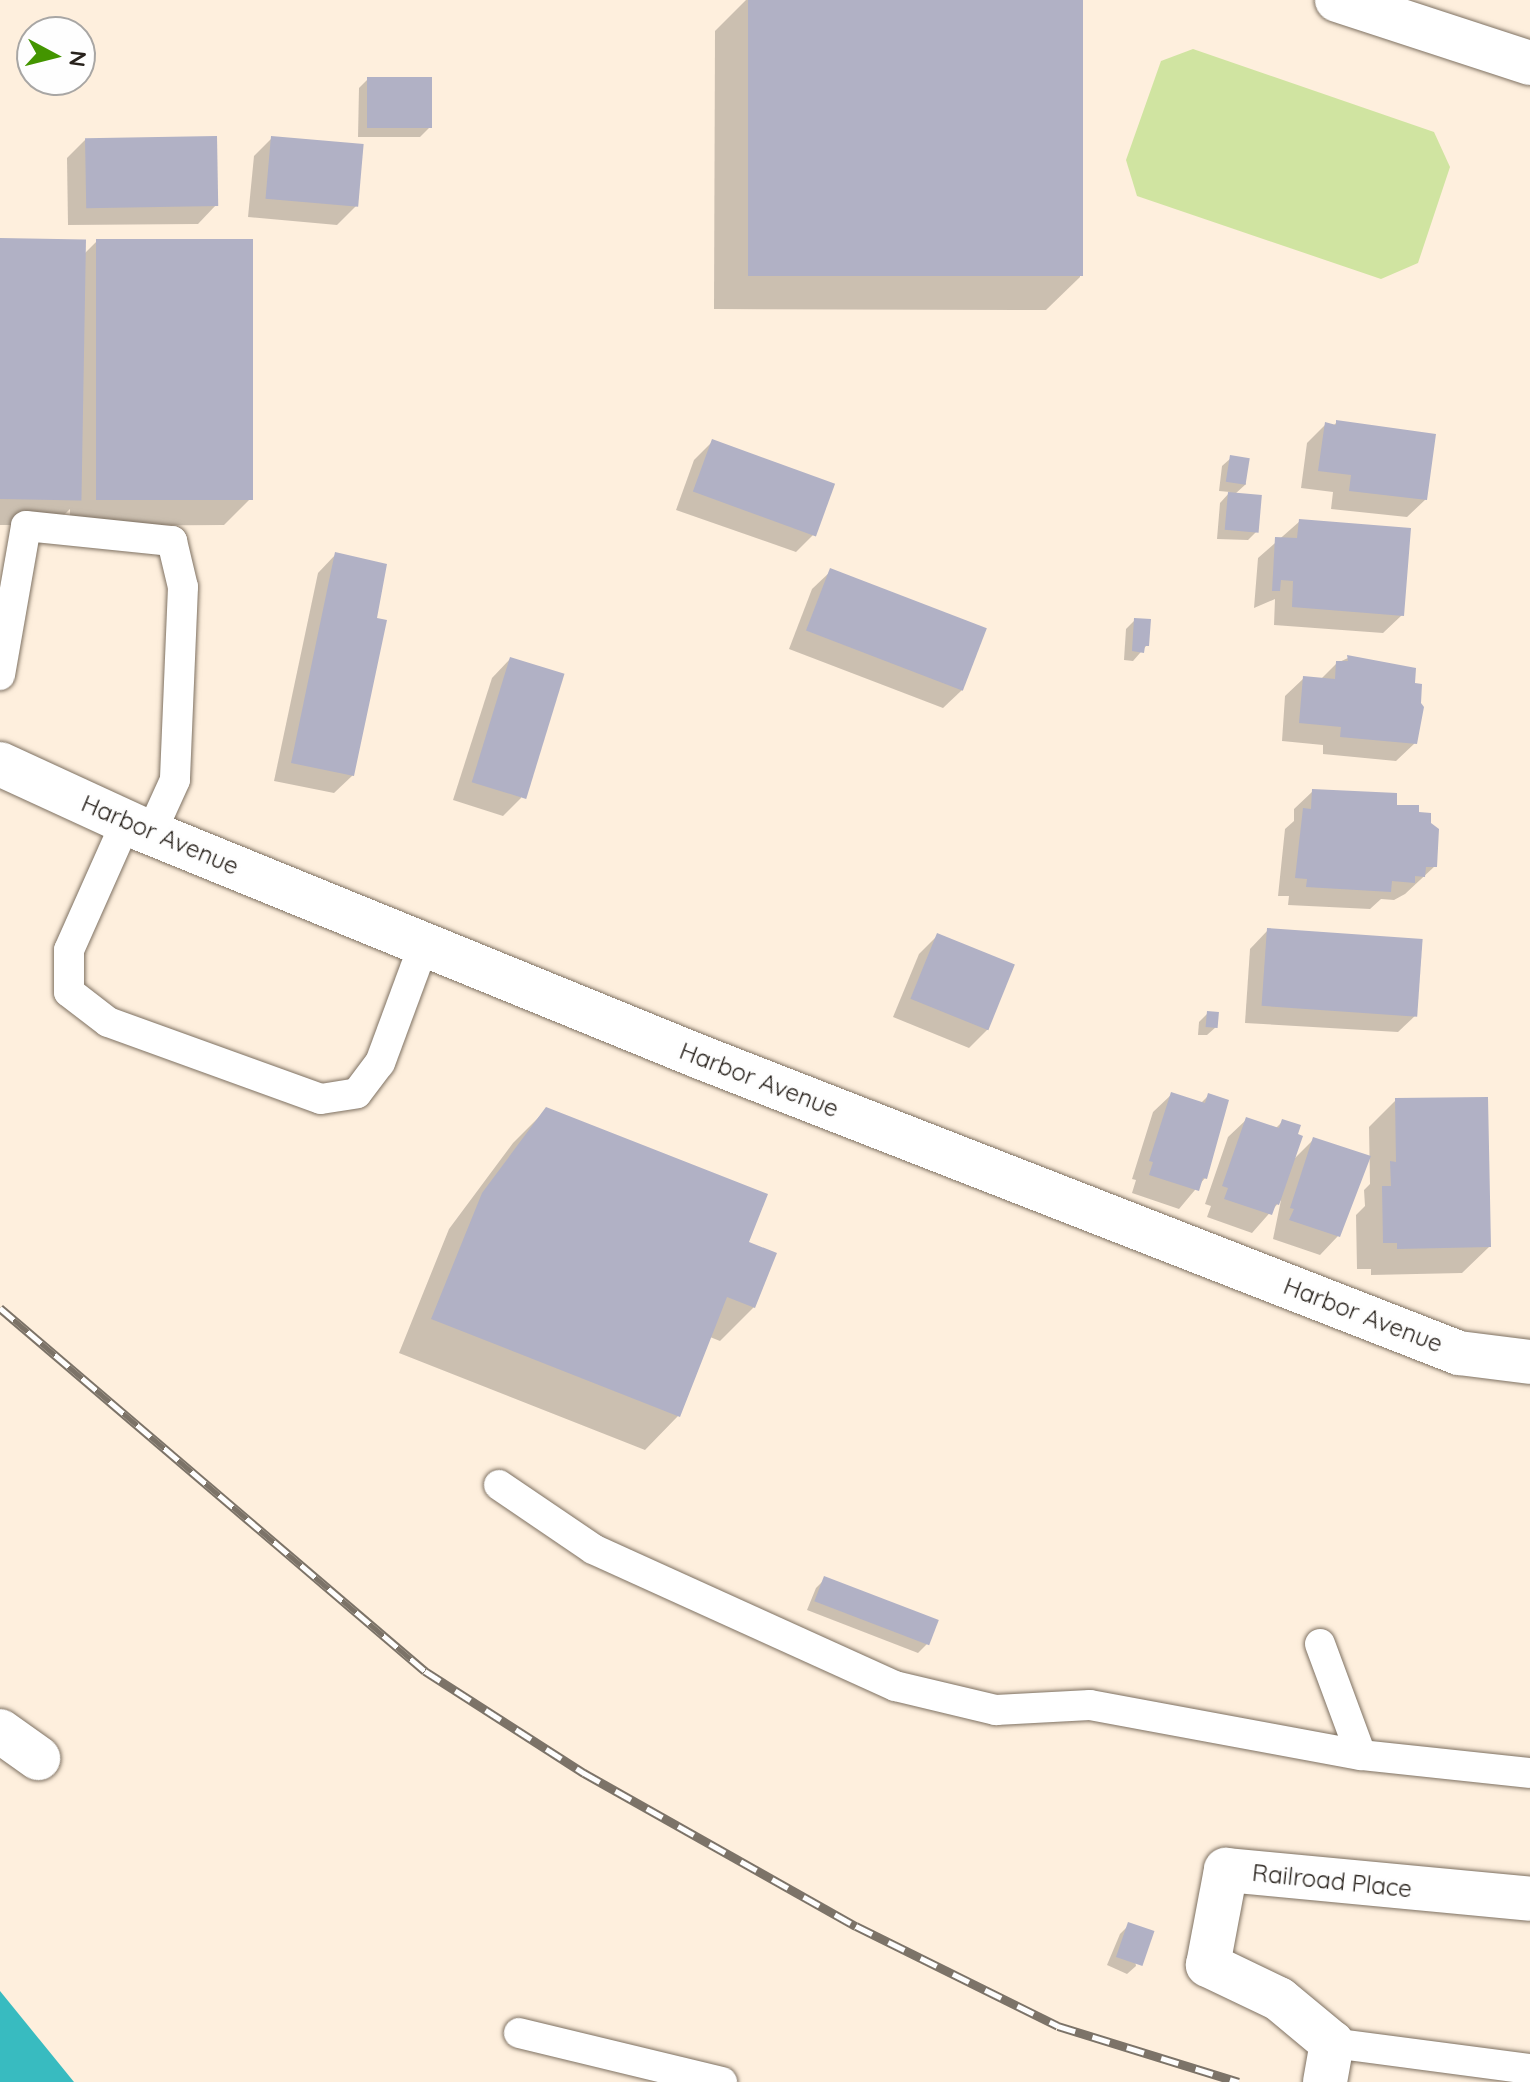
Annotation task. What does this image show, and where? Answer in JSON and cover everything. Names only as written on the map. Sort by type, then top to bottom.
[{"type":"main road","points":[[1337,0],[1530,63]]},
{"type":"main road","name":"Harbor Avenue","points":[[0,764],[139,828],[700,1057],[1459,1353],[1530,1362]]},
{"type":"main road","points":[[0,1731],[38,1758]]},
{"type":"main road","name":"Railroad Place","points":[[1329,2063],[1279,1999],[1208,1965],[1226,1870],[1530,1899]]},
{"type":"lane","points":[[0,675],[26,526],[172,541],[183,587],[175,780],[139,828],[69,950],[69,992],[108,1022],[321,1099],[357,1093],[380,1063],[424,944]]},
{"type":"lane","points":[[499,1485],[593,1549],[895,1686],[996,1710],[1090,1705],[1361,1755],[1530,1773]]},
{"type":"lane","points":[[1320,1644],[1361,1755]]},
{"type":"lane","points":[[519,2033],[722,2082]]},
{"type":"lane","points":[[1329,2063],[1530,2069]]},
{"type":"green space","points":[[1193,49],[1434,132],[1450,167],[1418,263],[1381,279],[1137,196],[1126,160],[1161,61]]},
{"type":"water","points":[[0,1991],[74,2082],[0,2082]]},
{"type":"building","points":[[748,0],[1083,0],[1083,276],[748,276]]},
{"type":"building","points":[[367,77],[432,77],[432,128],[367,128]]},
{"type":"building","points":[[217,136],[218,206],[86,208],[85,138]]},
{"type":"building","points":[[271,136],[364,144],[358,207],[266,199]]},
{"type":"building","points":[[0,238],[86,240],[81,500],[0,499]]},
{"type":"building","points":[[96,239],[253,239],[253,500],[96,500]]},
{"type":"building","points":[[1336,420],[1436,434],[1427,500],[1349,491],[1351,475],[1318,471],[1325,422],[1336,425]]},
{"type":"building","points":[[712,439],[835,484],[816,536],[693,492]]},
{"type":"building","points":[[1230,455],[1250,458],[1246,485],[1226,482]]},
{"type":"building","points":[[1228,492],[1262,495],[1259,533],[1225,530]]},
{"type":"building","points":[[1299,519],[1411,528],[1404,616],[1292,607],[1293,581],[1281,580],[1280,591],[1272,591],[1275,537],[1297,538]]},
{"type":"building","points":[[335,552],[387,564],[377,618],[387,620],[354,776],[291,763]]},
{"type":"building","points":[[830,568],[987,628],[963,691],[806,631]]},
{"type":"building","points":[[1134,618],[1151,619],[1149,646],[1145,646],[1144,653],[1132,651]]},
{"type":"building","points":[[1347,655],[1416,668],[1415,683],[1422,684],[1421,703],[1424,707],[1417,744],[1340,737],[1341,727],[1299,723],[1303,676],[1335,679],[1336,661],[1348,661]]},
{"type":"building","points":[[510,657],[565,674],[526,799],[472,782]]},
{"type":"building","points":[[1312,789],[1397,793],[1397,805],[1419,805],[1419,812],[1431,813],[1431,823],[1439,829],[1437,867],[1426,867],[1425,877],[1415,876],[1415,883],[1392,881],[1391,892],[1306,887],[1307,879],[1295,878],[1303,808],[1311,809]]},
{"type":"building","points":[[1267,928],[1423,939],[1417,1017],[1262,1006]]},
{"type":"building","points":[[937,933],[1015,964],[988,1030],[910,999]]},
{"type":"building","points":[[1207,1011],[1219,1012],[1218,1028],[1206,1027]]},
{"type":"building","points":[[1171,1092],[1205,1103],[1208,1093],[1229,1100],[1207,1179],[1203,1178],[1199,1191],[1149,1175],[1153,1162],[1149,1161]]},
{"type":"building","points":[[1488,1097],[1491,1247],[1397,1249],[1397,1243],[1383,1243],[1382,1186],[1391,1186],[1390,1161],[1396,1162],[1395,1098]]},
{"type":"building","points":[[546,1107],[768,1194],[749,1242],[777,1253],[755,1308],[727,1297],[680,1417],[431,1319],[482,1193]]},
{"type":"building","points":[[1246,1117],[1279,1128],[1282,1119],[1301,1125],[1298,1134],[1303,1136],[1279,1205],[1276,1204],[1272,1215],[1224,1199],[1228,1188],[1222,1186]]},
{"type":"building","points":[[1313,1137],[1371,1156],[1340,1237],[1289,1220]]},
{"type":"building","points":[[824,1576],[939,1620],[929,1645],[814,1601]]},
{"type":"building","points":[[1128,1922],[1154,1931],[1142,1966],[1116,1957]]},
{"type":"railway","points":[[0,1308],[425,1671],[584,1773],[856,1926],[1058,2026],[1239,2082]]}]
